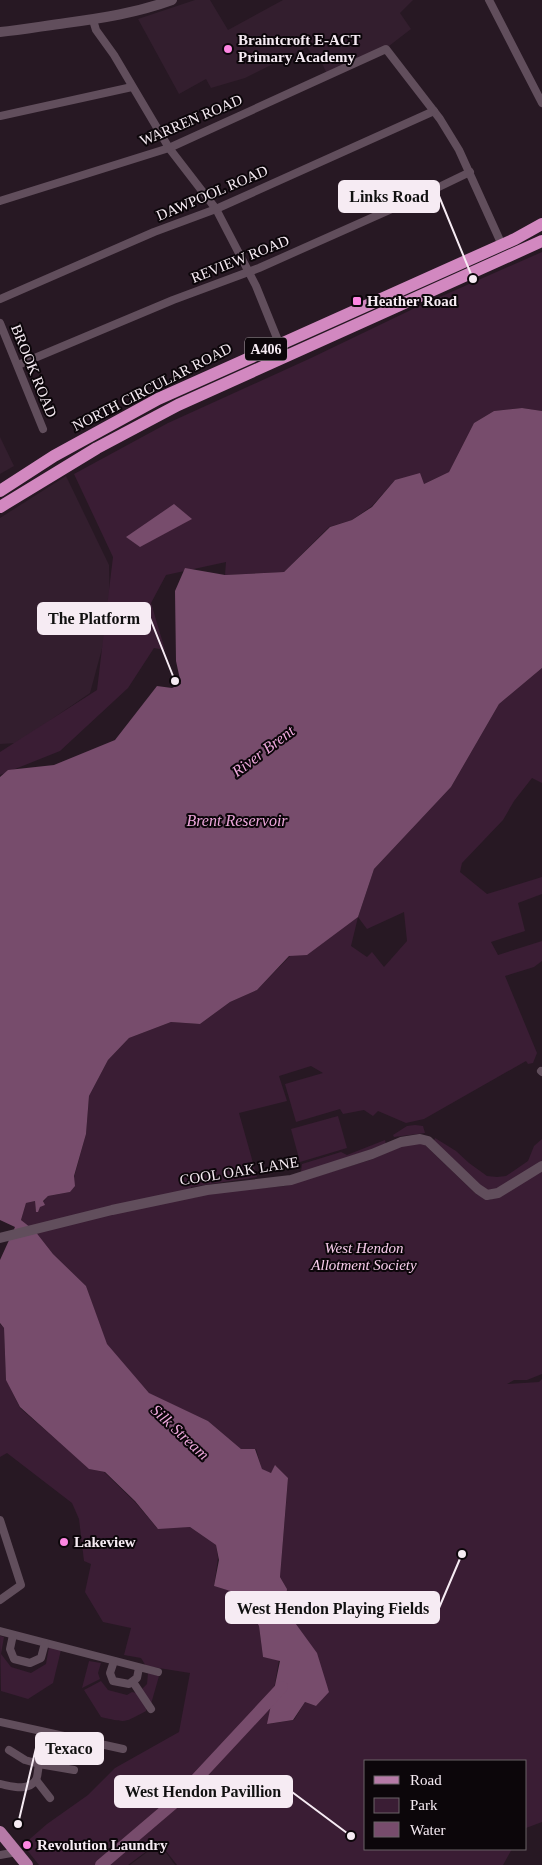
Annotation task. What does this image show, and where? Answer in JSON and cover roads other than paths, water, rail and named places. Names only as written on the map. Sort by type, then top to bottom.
[{"type":"highway","name":"NORTH CIRCULAR ROAD","points":[[0,490],[54,456],[158,399],[279,343],[502,245],[542,224]]},
{"type":"highway","name":"NORTH CIRCULAR ROAD","points":[[0,507],[97,448],[178,405],[542,241]]},
{"type":"main road","points":[[1,1836],[27,1865]]},
{"type":"street","points":[[0,32],[131,13],[172,0]]},
{"type":"street","points":[[489,0],[542,103]]},
{"type":"street","points":[[93,20],[96,30],[114,54],[169,148],[216,209],[247,273],[256,286],[279,343]]},
{"type":"street","name":"WARREN ROAD","points":[[0,201],[169,148],[386,49],[434,111]]},
{"type":"street","points":[[0,116],[132,87]]},
{"type":"street","points":[[434,111],[459,150],[502,245]]},
{"type":"street","name":"DAWPOOL ROAD","points":[[0,299],[154,232],[216,209],[434,111]]},
{"type":"street","name":"REVIEW ROAD","points":[[18,365],[173,300],[247,273],[470,172]]},
{"type":"street","name":"BROOK ROAD","points":[[0,323],[43,429]]},
{"type":"street","name":"COOL OAK LANE","points":[[3,1237],[112,1210],[207,1190],[291,1180],[372,1154],[401,1142],[420,1139],[428,1141],[478,1189],[487,1195],[498,1193],[542,1166]]},
{"type":"street","points":[[0,1520],[21,1585],[0,1600]]},
{"type":"street","points":[[0,1631],[158,1672]]},
{"type":"street","points":[[13,1635],[10,1649],[14,1659],[30,1663],[41,1658],[45,1643]]},
{"type":"street","points":[[114,1661],[110,1673],[113,1681],[129,1684],[137,1678],[139,1668]]},
{"type":"street","points":[[133,1682],[151,1709]]},
{"type":"street","points":[[0,1722],[123,1749]]},
{"type":"street","points":[[80,1756],[83,1739]]},
{"type":"street","points":[[9,1750],[25,1760],[74,1770]]},
{"type":"street","points":[[0,1784],[20,1788],[30,1785],[36,1780],[39,1764]]},
{"type":"street","points":[[36,1780],[50,1798]]},
{"type":"street","points":[[0,1855],[17,1852]]},
{"type":"water","name":"Brent Reservoir","points":[[522,408],[542,411],[542,668],[499,704],[451,787],[374,869],[358,917],[307,955],[289,956],[257,990],[230,1002],[200,1024],[171,1022],[129,1038],[108,1060],[89,1096],[86,1134],[74,1176],[75,1186],[70,1192],[48,1196],[43,1201],[45,1205],[40,1207],[38,1212],[36,1212],[35,1201],[26,1203],[21,1220],[35,1231],[53,1254],[86,1286],[107,1344],[149,1393],[208,1421],[241,1449],[255,1449],[262,1469],[271,1473],[275,1465],[288,1478],[280,1577],[287,1589],[285,1609],[317,1653],[329,1692],[316,1706],[305,1702],[293,1720],[267,1724],[280,1661],[263,1657],[259,1626],[240,1594],[214,1586],[219,1560],[216,1545],[190,1527],[158,1529],[135,1501],[105,1472],[89,1469],[20,1407],[6,1380],[4,1328],[0,1323],[0,1260],[15,1227],[0,1220],[0,777],[8,770],[54,765],[115,740],[157,686],[172,688],[181,684],[176,661],[175,591],[185,568],[225,575],[284,572],[330,527],[352,520],[372,507],[395,480],[420,473],[424,484],[449,472],[474,423],[494,411]]},
{"type":"water","points":[[174,504],[192,519],[140,547],[126,537]]},
{"type":"waterway","name":"Silk Stream","points":[[101,1865],[175,1802],[282,1687]]},
{"type":"place","name":"Braintcroft E-ACT Primary Academy","points":[[228,49]]},
{"type":"place","name":"Links Road","points":[[473,279]]},
{"type":"place","name":"Heather Road","points":[[357,301]]},
{"type":"place","name":"The Platform","points":[[175,681]]},
{"type":"place","name":"Lakeview","points":[[64,1542]]},
{"type":"place","name":"West Hendon Playing Fields","points":[[462,1554]]},
{"type":"place","name":"Texaco","points":[[18,1824]]},
{"type":"place","name":"West Hendon Pavillion","points":[[351,1836]]},
{"type":"place","name":"Revolution Laundry","points":[[27,1845]]},
{"type":"water label","name":"River Brent","points":[[263,751]]},
{"type":"park label","name":"West Hendon Allotment Society","points":[[364,1256]]}]
